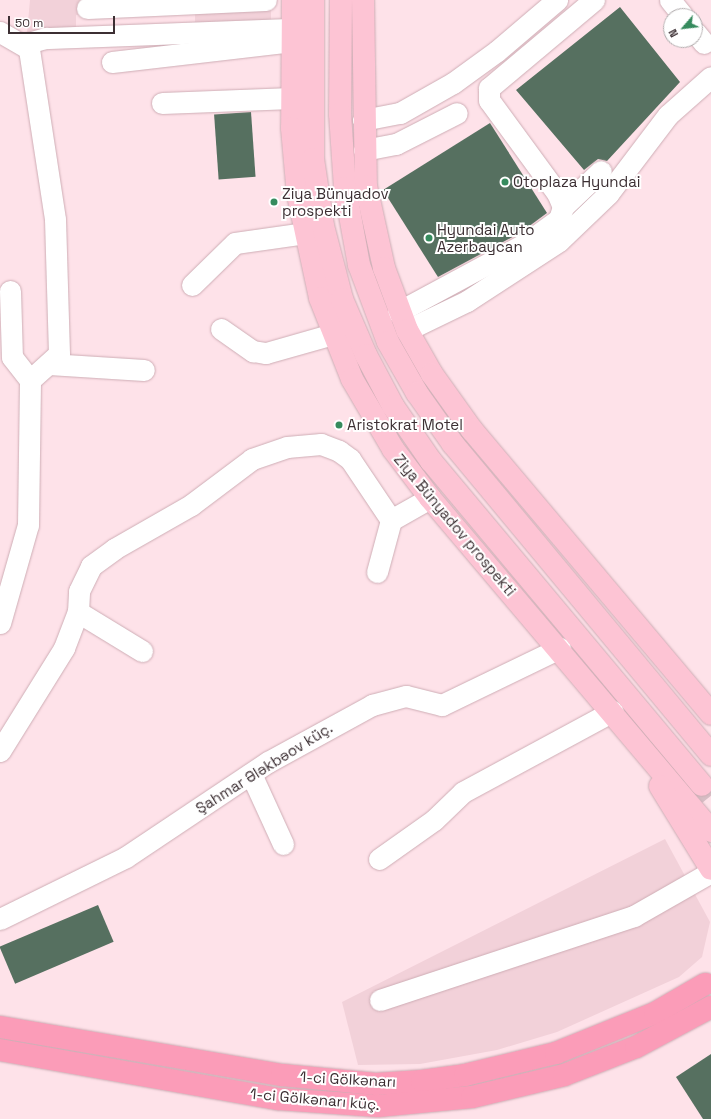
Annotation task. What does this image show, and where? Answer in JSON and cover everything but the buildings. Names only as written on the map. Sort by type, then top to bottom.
[{"type":"highway","name":"1-ci Gölkənarı","points":[[0,1028],[282,1075],[376,1084],[415,1082],[465,1075],[556,1052],[655,1013],[709,981]]},
{"type":"highway","name":"1-ci Gölkənarı küç.","points":[[0,1050],[279,1099],[378,1106],[472,1097],[564,1075],[636,1047],[711,1007]]},
{"type":"main road","name":"Ziya Bünyadov prospekti","points":[[293,0],[292,128],[305,233],[332,334],[372,417],[430,498],[560,648],[687,800],[711,831]]},
{"type":"main road","name":"Ziya Bünyadov prospekti","points":[[313,0],[314,159],[333,268],[366,355],[408,430],[702,785]]},
{"type":"main road","points":[[341,0],[340,114],[345,188],[359,264],[388,342],[416,393],[452,444],[711,755]]},
{"type":"main road","points":[[363,0],[364,150],[371,215],[403,321]]},
{"type":"main road","points":[[340,114],[365,227],[403,321],[432,374],[472,430],[711,714]]},
{"type":"main road","points":[[292,128],[311,211],[333,268]]},
{"type":"main road","points":[[613,711],[711,871]]},
{"type":"main road","points":[[687,800],[711,814]]},
{"type":"street","points":[[89,37],[86,4],[266,0]]},
{"type":"street","points":[[363,120],[400,113],[447,86],[497,51],[557,0]]},
{"type":"street","points":[[563,207],[489,100],[489,88],[594,0]]},
{"type":"street","points":[[670,0],[676,8]]},
{"type":"street","points":[[0,32],[28,48]]},
{"type":"street","points":[[0,623],[28,525],[30,380],[36,371],[49,364],[59,354],[55,219],[28,48],[32,40],[89,37],[292,35]]},
{"type":"street","points":[[112,62],[292,35]]},
{"type":"street","points":[[403,321],[466,301],[559,241],[608,194],[668,115],[711,77]]},
{"type":"street","points":[[162,102],[292,98]]},
{"type":"street","points":[[364,150],[396,144],[458,113]]},
{"type":"street","points":[[403,321],[526,243],[559,219],[563,207],[601,171]]},
{"type":"street","points":[[192,285],[235,243],[305,233]]},
{"type":"street","points":[[10,290],[12,356],[30,380]]},
{"type":"street","points":[[222,329],[253,352],[266,353],[332,334]]},
{"type":"street","points":[[49,364],[144,370]]},
{"type":"street","points":[[0,751],[49,677],[78,612],[79,591],[91,566],[114,549],[191,505],[252,459],[287,447],[320,444],[350,459],[391,520]]},
{"type":"street","points":[[377,572],[391,520],[430,498]]},
{"type":"street","points":[[78,612],[142,650]]},
{"type":"street","name":"Şahmar Ələkbəov küç.","points":[[0,920],[126,857],[298,744],[372,705],[406,696],[442,705],[560,648]]},
{"type":"street","points":[[379,859],[438,817],[463,792],[613,711]]},
{"type":"street","points":[[251,774],[283,844]]},
{"type":"street","points":[[380,1000],[634,916],[711,871]]},
{"type":"shaded area","points":[[30,0],[271,0],[271,23],[195,25],[195,9],[76,15],[76,33],[27,33]]},
{"type":"shaded area","points":[[665,839],[710,922],[702,957],[679,977],[557,1032],[497,1050],[420,1064],[358,1065],[342,1002]]},
{"type":"tunnel","points":[[702,785],[711,796]]},
{"type":"place","name":"Otoplaza Hyundai","points":[[505,182]]},
{"type":"place","name":"Ziya Bünyadov prospekti","points":[[274,202]]},
{"type":"place","name":"Hyundai Auto Azerbaycan","points":[[429,238]]},
{"type":"place","name":"Aristokrat Motel","points":[[339,425]]}]
